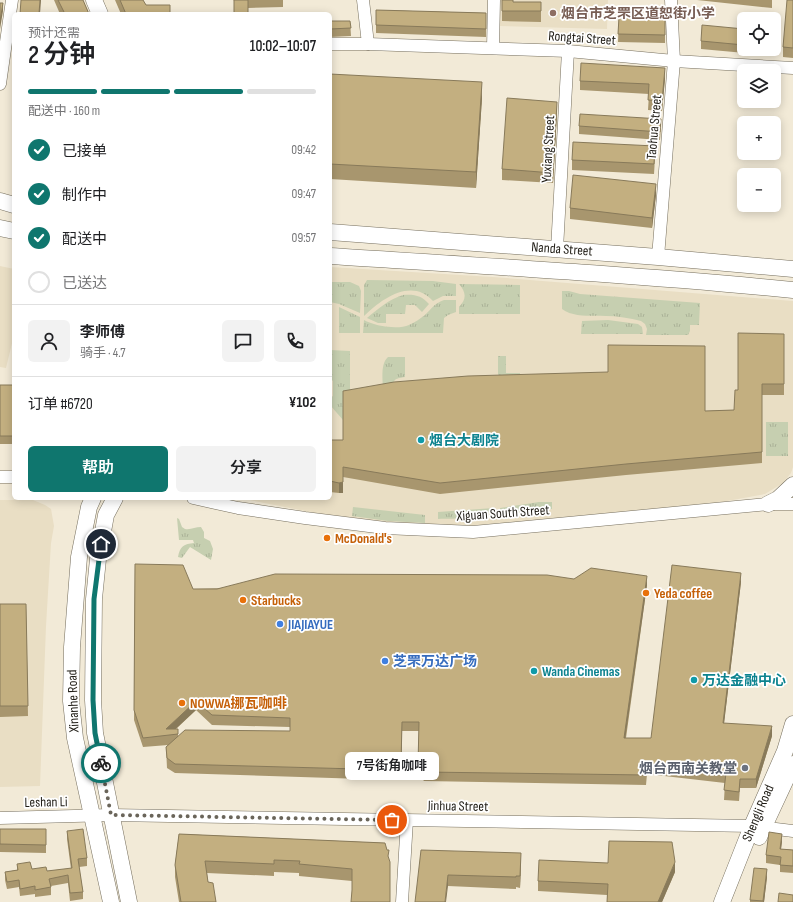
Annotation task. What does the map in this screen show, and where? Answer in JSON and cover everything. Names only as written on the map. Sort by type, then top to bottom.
[{"type":"main road","points":[[94,0],[99,12]]},
{"type":"main road","points":[[0,202],[12,205]]},
{"type":"main road","points":[[0,228],[12,231]]},
{"type":"main road","name":"Nanda Street","points":[[332,232],[658,257],[793,269]]},
{"type":"main road","name":"Nanda Street","points":[[332,256],[676,279],[793,290]]},
{"type":"main road","points":[[768,504],[778,499],[793,486]]},
{"type":"main road","name":"Xinanhe Road","points":[[92,500],[89,507],[79,557],[72,647],[71,701],[74,738],[110,902]]},
{"type":"main road","name":"Xinanhe Road","points":[[114,500],[106,515],[98,559],[94,599],[93,700],[95,728],[129,902]]},
{"type":"main road","name":"Shengli Road","points":[[733,902],[793,724]]},
{"type":"main road","name":"Shengli Road","points":[[722,902],[758,826],[793,764]]},
{"type":"street","points":[[0,84],[12,0]]},
{"type":"street","points":[[332,44],[368,44],[364,0]]},
{"type":"street","points":[[494,0],[494,48]]},
{"type":"street","name":"Taohua Street","points":[[658,257],[674,61],[671,0]]},
{"type":"street","name":"Rongtai Street","points":[[368,44],[568,51],[674,61],[793,68]]},
{"type":"street","name":"Yuxiang Street","points":[[557,249],[568,51]]},
{"type":"street","points":[[0,477],[12,477]]},
{"type":"street","name":"Xiguan South Street","points":[[202,500],[238,508],[385,528],[473,532],[768,504],[793,504]]},
{"type":"street","name":"Jinhua Street","points":[[92,816],[111,815],[758,826],[793,831]]},
{"type":"street","name":"Leshan Li","points":[[0,818],[92,816]]},
{"type":"street","points":[[402,902],[408,820]]},
{"type":"shaded area","name":"烟台市芝罘区道恕街小学","points":[[499,0],[608,0],[607,29],[498,26]]},
{"type":"shaded area","points":[[0,266],[12,269],[12,343],[6,368],[0,367]]},
{"type":"shaded area","points":[[332,267],[493,277],[793,301],[793,467],[791,473],[783,483],[765,494],[684,509],[454,527],[361,521],[249,500],[332,500]]},
{"type":"shaded area","points":[[0,500],[33,500],[45,505],[51,509],[54,526],[51,543],[46,626],[40,786],[0,787]]},
{"type":"green space","points":[[367,280],[433,281],[456,284],[456,296],[443,296],[433,301],[425,294],[416,291],[406,291],[388,297],[364,316],[364,285]]},
{"type":"green space","points":[[332,282],[350,282],[359,286],[361,291],[360,313],[332,302]]},
{"type":"green space","points":[[459,284],[520,285],[520,314],[459,314],[459,307],[465,296]]},
{"type":"green space","points":[[562,291],[580,294],[700,303],[699,325],[690,325],[688,335],[646,335],[647,329],[645,324],[641,321],[615,316],[583,316],[567,312],[562,309]]},
{"type":"green space","points":[[403,295],[418,296],[429,304],[422,312],[415,305],[406,305],[405,314],[386,314],[386,323],[378,323],[367,318],[388,302]]},
{"type":"green space","points":[[444,300],[456,300],[456,312],[444,318],[443,333],[363,333],[364,320],[386,327],[404,326],[411,324],[425,315],[436,304]]},
{"type":"green space","points":[[339,307],[360,317],[360,333],[339,333]]},
{"type":"green space","points":[[608,320],[638,324],[642,327],[643,334],[581,334],[582,321]]},
{"type":"green space","points":[[332,350],[350,351],[350,401],[343,402],[343,420],[332,407]]},
{"type":"green space","points":[[498,356],[506,356],[506,373],[520,373],[520,383],[498,375]]},
{"type":"green space","points":[[388,357],[405,357],[405,377],[395,380],[393,390],[383,390],[383,368],[385,360]]},
{"type":"green space","points":[[766,422],[788,422],[788,456],[766,456]]},
{"type":"green space","points":[[539,502],[552,502],[552,509],[500,515],[500,508]]},
{"type":"green space","points":[[353,507],[425,515],[425,523],[388,521],[352,516]]},
{"type":"green space","points":[[494,508],[483,515],[475,517],[438,519],[438,512]]},
{"type":"green space","points":[[177,518],[179,519],[182,527],[185,529],[201,527],[204,532],[204,538],[210,541],[213,549],[211,560],[190,547],[182,558],[178,557],[183,546],[194,543],[193,540],[179,540]]},
{"type":"building","points":[[21,0],[40,0],[39,12],[20,12]]},
{"type":"building","points":[[58,0],[83,0],[88,12],[64,12]]},
{"type":"building","points":[[120,0],[143,0],[146,5],[170,5],[170,12],[125,12]]},
{"type":"building","points":[[234,0],[248,0],[248,12],[234,12]]},
{"type":"building","points":[[502,0],[513,0],[513,2],[541,2],[541,11],[502,11]]},
{"type":"building","points":[[787,0],[793,0],[793,48],[783,47]]},
{"type":"building","points":[[0,3],[3,3],[0,21]]},
{"type":"building","points":[[376,10],[486,13],[486,29],[376,25]]},
{"type":"building","points":[[619,17],[665,18],[665,35],[618,34]]},
{"type":"building","points":[[332,21],[350,21],[351,28],[332,29]]},
{"type":"building","points":[[702,25],[737,28],[737,44],[701,41]]},
{"type":"building","points":[[581,63],[665,68],[662,101],[648,100],[649,84],[580,81]]},
{"type":"building","points":[[332,74],[482,82],[476,172],[332,164]]},
{"type":"building","points":[[507,98],[557,102],[553,173],[502,169]]},
{"type":"building","points":[[580,114],[661,119],[660,132],[579,126]]},
{"type":"building","points":[[573,142],[655,146],[654,164],[572,160]]},
{"type":"building","points":[[573,175],[656,184],[652,218],[570,208]]},
{"type":"building","points":[[738,333],[784,334],[784,384],[762,384],[762,452],[440,483],[343,467],[343,482],[339,483],[332,481],[332,440],[343,440],[343,391],[394,382],[468,376],[608,372],[608,345],[705,346],[705,411],[734,410],[735,390],[738,390]]},
{"type":"building","points":[[0,385],[12,385],[12,436],[0,436]]},
{"type":"building","name":"芝罘万达广场","points":[[135,564],[183,565],[193,589],[217,589],[275,574],[547,575],[574,579],[591,568],[647,576],[624,738],[651,738],[672,565],[741,573],[723,723],[772,726],[756,779],[740,779],[739,792],[724,790],[726,773],[647,764],[646,775],[424,772],[418,765],[419,722],[402,722],[401,763],[394,770],[175,764],[167,758],[166,747],[185,730],[290,731],[290,718],[212,715],[196,701],[166,729],[178,729],[178,734],[143,738],[134,710]]},
{"type":"building","points":[[0,604],[26,604],[28,706],[0,706]]},
{"type":"building","points":[[0,829],[46,829],[46,845],[0,844]]},
{"type":"building","points":[[83,829],[87,858],[78,859],[83,892],[70,893],[68,875],[49,879],[51,887],[35,890],[35,886],[20,889],[19,880],[7,882],[5,872],[18,870],[17,864],[30,862],[32,869],[46,867],[47,871],[72,868],[67,831]]},
{"type":"building","points":[[769,832],[782,834],[780,849],[793,850],[793,866],[780,865],[781,857],[766,855]]},
{"type":"building","points":[[179,834],[385,843],[387,850],[389,850],[390,902],[351,902],[352,869],[299,864],[300,861],[274,860],[274,864],[205,861],[208,882],[213,883],[216,902],[181,902],[175,865]]},
{"type":"building","points":[[609,841],[672,842],[675,862],[658,902],[607,902],[608,884],[538,881],[539,860],[608,863]]},
{"type":"building","points":[[421,850],[521,853],[520,876],[448,875],[445,902],[415,902]]},
{"type":"building","points":[[754,868],[767,869],[763,901],[750,900]]},
{"type":"building","points":[[779,893],[793,895],[793,902],[778,902]]},
{"type":"way so far","points":[[101,763],[111,815],[392,820]]},
{"type":"place","name":"烟台市芝罘区道恕街小学","points":[[553,13]]},
{"type":"place","name":"烟台大剧院","points":[[421,440]]},
{"type":"place","name":"McDonald's","points":[[327,538]]},
{"type":"place","name":"Yeda coffee","points":[[646,593]]},
{"type":"place","name":"Starbucks","points":[[243,600]]},
{"type":"place","name":"JIAJIAYUE","points":[[280,624]]},
{"type":"place","name":"芝罘万达广场","points":[[385,661]]},
{"type":"place","name":"Wanda Cinemas","points":[[534,671]]},
{"type":"place","name":"万达金融中心","points":[[694,680]]},
{"type":"place","name":"NOWWA挪瓦咖啡","points":[[182,703]]},
{"type":"place","name":"烟台西南关教堂","points":[[745,768]]},
{"type":"place","name":"7号街角咖啡","points":[[392,820]]},
{"type":"route","points":[[101,544],[94,599],[93,700],[95,733],[101,763]]}]
